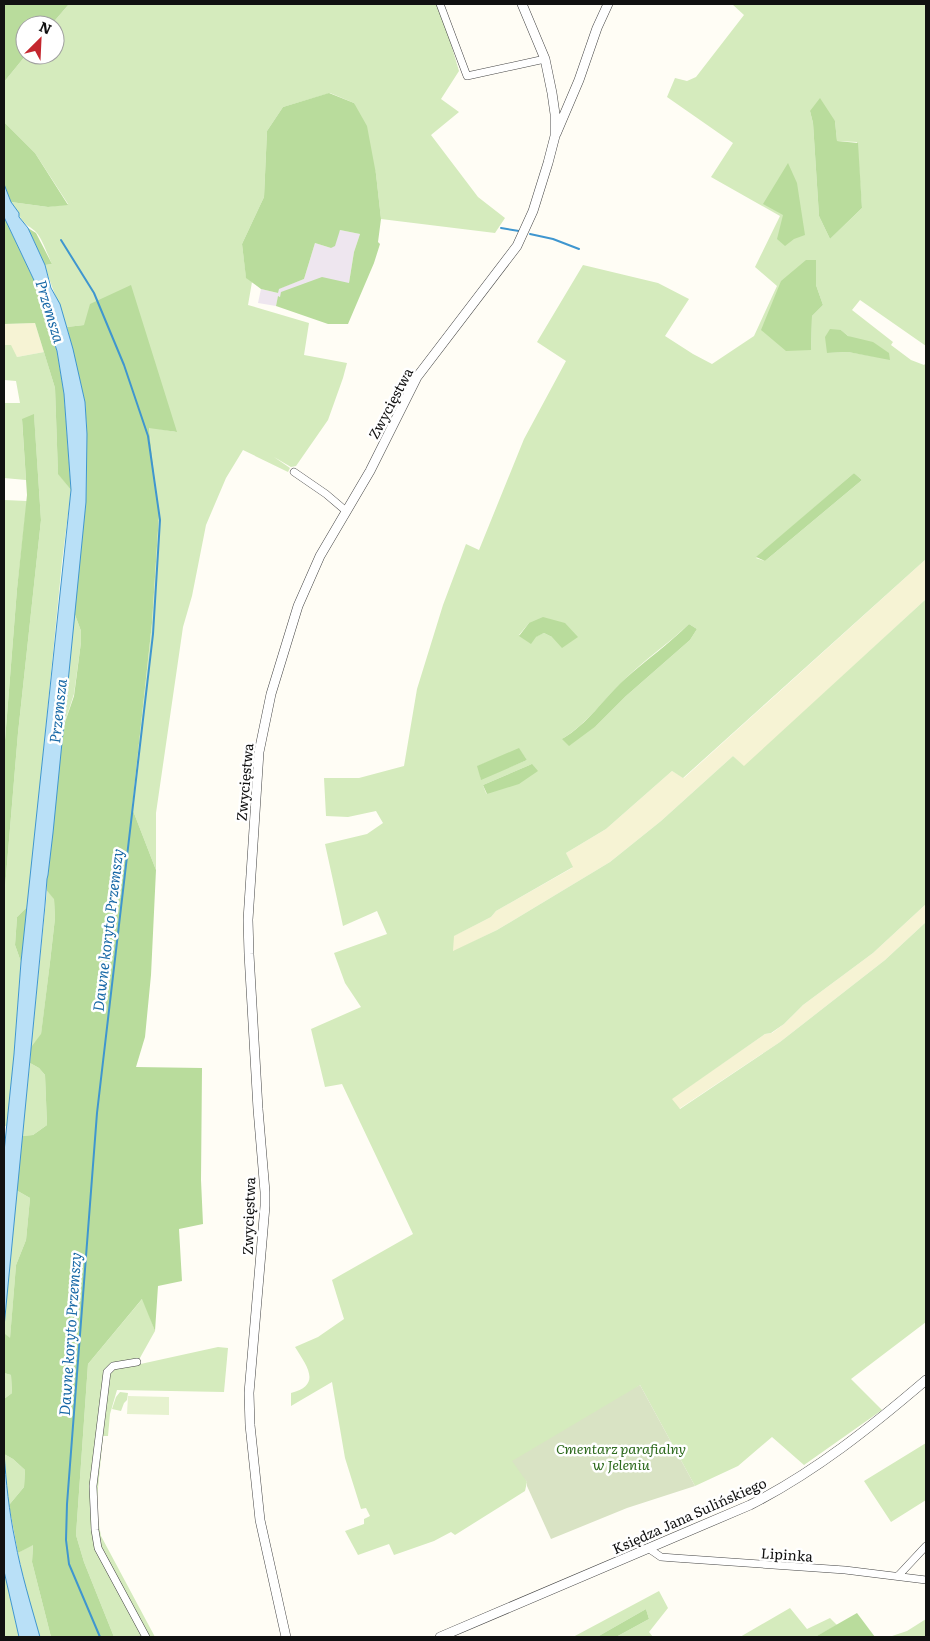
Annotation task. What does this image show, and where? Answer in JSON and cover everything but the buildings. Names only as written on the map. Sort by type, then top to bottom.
[{"type":"street","points":[[440,4],[467,76],[545,59]]},
{"type":"street","name":"Zwycięstwa","points":[[286,1637],[260,1520],[250,1425],[249,1393],[265,1192],[258,1109],[248,920],[259,752],[271,694],[298,606],[320,556],[370,471],[417,377],[517,246],[533,211],[555,136],[555,114],[545,59],[522,4]]},
{"type":"street","points":[[555,136],[566,113],[590,46],[608,4]]},
{"type":"street","points":[[294,472],[326,494],[346,511]]},
{"type":"street","points":[[137,1362],[113,1366],[107,1372],[93,1486],[93,1508],[98,1548],[146,1637]]},
{"type":"street","name":"Księdza Jana Sulińskiego","points":[[440,1637],[750,1505],[779,1490],[858,1437],[926,1380]]},
{"type":"street","points":[[898,1576],[926,1546]]},
{"type":"street","name":"Lipinka","points":[[648,1548],[661,1557],[845,1570],[926,1580]]},
{"type":"shaded area","points":[[340,230],[360,234],[354,252],[349,283],[278,297],[276,306],[258,303],[261,289],[278,293],[278,289],[304,279],[315,243],[331,248]]},
{"type":"shaded area","points":[[35,323],[44,352],[17,357],[4,345],[4,324]]},
{"type":"shaded area","points":[[926,559],[926,599],[744,767],[733,756],[661,821],[610,862],[497,930],[453,952],[453,936],[491,917],[496,911],[572,868],[566,853],[606,829],[672,771],[684,778]]},
{"type":"shaded area","points":[[926,904],[926,922],[885,960],[780,1042],[679,1109],[671,1099],[765,1034],[772,1033],[784,1024],[803,1005],[873,953]]},
{"type":"green space","points":[[4,4],[69,4],[60,15],[15,15],[15,65],[18,65],[4,82]]},
{"type":"green space","points":[[69,4],[439,4],[459,71],[441,99],[459,112],[431,135],[478,197],[505,218],[495,233],[381,219],[376,174],[354,103],[330,93],[283,107],[267,131],[264,197],[242,244],[246,277],[252,282],[248,305],[309,323],[304,355],[347,363],[328,420],[296,466],[291,467],[274,457],[290,468],[288,472],[243,450],[226,478],[206,525],[192,596],[183,627],[156,813],[156,870],[132,808],[152,623],[159,515],[149,427],[176,432],[84,325],[67,327],[45,265],[52,264],[45,247],[34,230],[23,221],[11,202],[48,207],[68,204],[35,153],[4,122],[4,82],[18,65],[65,65],[65,15],[60,15]]},
{"type":"green space","points":[[732,4],[926,4],[926,346],[860,300],[852,310],[893,342],[891,345],[911,360],[924,365],[926,363],[926,559],[683,778],[672,771],[606,829],[566,853],[573,867],[496,911],[491,917],[454,936],[453,951],[497,930],[610,862],[661,821],[733,756],[744,766],[926,599],[926,904],[873,953],[803,1005],[784,1024],[771,1033],[765,1034],[672,1099],[680,1109],[780,1042],[885,960],[926,922],[926,1322],[851,1379],[882,1410],[804,1465],[772,1437],[738,1466],[695,1486],[640,1385],[525,1478],[527,1482],[525,1491],[455,1535],[451,1532],[434,1541],[394,1555],[389,1544],[358,1555],[345,1531],[364,1524],[364,1519],[370,1516],[366,1508],[361,1509],[345,1458],[332,1382],[291,1406],[291,1393],[307,1385],[309,1380],[307,1367],[295,1347],[318,1337],[344,1319],[332,1280],[413,1234],[342,1084],[325,1087],[311,1029],[361,1007],[345,983],[334,953],[387,934],[377,911],[343,926],[325,844],[367,834],[383,823],[376,811],[348,817],[326,816],[324,778],[359,778],[404,766],[417,689],[443,605],[466,544],[479,550],[524,439],[566,361],[537,342],[583,265],[658,283],[689,299],[665,336],[712,364],[754,336],[777,286],[755,267],[780,216],[711,177],[733,143],[667,97],[675,78],[687,81],[696,77],[744,15]],"holes":[[[810,111],[835,121],[837,141],[857,142],[862,208],[830,239],[819,216],[813,123]],[[806,260],[816,261],[816,285],[823,305],[812,316],[811,350]],[[841,330],[848,336],[890,359],[848,352],[827,353]],[[854,473],[862,480],[765,561],[756,558]],[[529,623],[577,637],[552,637],[544,633],[535,637],[519,635]],[[689,624],[697,629],[690,640],[626,696],[596,726],[562,739],[587,719],[616,688]],[[519,749],[527,760],[481,779],[478,766]],[[532,764],[487,794],[483,785]]]},
{"type":"green space","points":[[329,93],[354,103],[367,126],[376,174],[381,219],[378,242],[380,244],[348,324],[328,324],[276,306],[281,292],[322,277],[349,283],[354,252],[360,234],[340,230],[335,246],[331,248],[315,243],[304,279],[279,289],[278,293],[261,289],[246,278],[242,244],[264,197],[267,131],[283,107]]},
{"type":"green space","points":[[820,98],[835,121],[837,141],[858,143],[862,208],[830,239],[819,216],[813,123],[810,111]]},
{"type":"green space","points":[[4,122],[35,153],[68,205],[48,207],[11,202],[4,184]]},
{"type":"green space","points":[[788,163],[797,183],[805,235],[794,239],[785,246],[777,239],[783,215],[763,204]]},
{"type":"green space","points":[[4,217],[41,295],[57,351],[64,394],[71,490],[58,474],[55,388],[35,323],[4,324]]},
{"type":"green space","points":[[28,228],[36,233],[52,264],[45,265]]},
{"type":"green space","points":[[806,260],[816,260],[816,285],[823,305],[812,316],[811,350],[786,351],[761,330],[781,281]]},
{"type":"green space","points":[[131,285],[177,432],[149,428],[159,515],[152,623],[132,808],[156,870],[151,975],[145,1037],[136,1067],[202,1068],[201,1180],[203,1224],[179,1229],[182,1281],[158,1286],[155,1331],[142,1299],[88,1364],[76,1535],[84,1562],[114,1637],[51,1637],[32,1562],[33,1545],[18,1553],[9,1505],[24,1487],[25,1470],[4,1454],[4,1399],[12,1393],[11,1375],[4,1373],[4,1333],[10,1338],[16,1265],[26,1240],[30,1198],[16,1190],[22,1136],[33,1135],[47,1125],[45,1075],[39,1068],[30,1063],[31,1047],[41,1034],[50,962],[55,918],[54,899],[47,891],[47,879],[63,728],[74,696],[81,642],[81,631],[74,612],[86,502],[87,434],[85,402],[67,327],[84,325],[90,304]]},
{"type":"green space","points":[[830,329],[841,330],[848,336],[873,342],[889,353],[890,360],[848,352],[827,353],[825,337]]},
{"type":"green space","points":[[4,345],[11,345],[17,357],[44,352],[55,388],[58,473],[71,490],[62,562],[28,906],[17,917],[15,945],[21,962],[7,1125],[4,1127],[4,900],[18,733],[41,520],[34,415],[22,420],[26,480],[4,478],[4,403],[20,403],[16,381],[4,380]]},
{"type":"green space","points":[[34,414],[41,520],[18,733],[4,900],[4,753],[17,589],[27,495],[22,419]]},
{"type":"green space","points":[[854,473],[862,480],[765,561],[756,557]]},
{"type":"green space","points":[[4,500],[27,501],[17,589],[4,753]]},
{"type":"green space","points":[[74,612],[81,631],[81,642],[74,694],[63,728]]},
{"type":"green space","points":[[543,617],[565,623],[578,637],[562,648],[552,637],[544,633],[536,637],[531,644],[519,636],[529,623]]},
{"type":"green space","points":[[689,624],[697,629],[690,640],[626,696],[596,726],[569,746],[562,739],[588,719],[625,679]]},
{"type":"green space","points":[[519,748],[527,760],[481,780],[477,766]]},
{"type":"green space","points":[[532,764],[538,771],[519,784],[487,794],[483,785]]},
{"type":"green space","points":[[47,891],[54,898],[55,918],[41,1035],[31,1047]]},
{"type":"green space","points":[[28,906],[21,962],[15,945],[17,917]]},
{"type":"green space","points":[[30,1063],[39,1068],[45,1075],[47,1125],[33,1135],[22,1136]]},
{"type":"green space","points":[[16,1190],[30,1198],[26,1240],[16,1265],[10,1339],[4,1333],[4,1327]]},
{"type":"green space","points":[[143,1298],[155,1331],[136,1365],[218,1347],[228,1348],[224,1392],[117,1390],[110,1414],[108,1436],[103,1436],[96,1509],[101,1536],[155,1637],[114,1637],[84,1562],[76,1535],[88,1364]]},
{"type":"green space","points":[[4,1373],[11,1375],[12,1393],[4,1399]]},
{"type":"green space","name":"Cmentarz parafialny w Jeleniu","points":[[640,1385],[695,1486],[627,1508],[551,1539],[527,1486],[527,1482],[512,1461]]},
{"type":"green space","points":[[120,1392],[128,1393],[127,1400],[121,1411],[112,1409]]},
{"type":"green space","points":[[128,1396],[169,1397],[169,1415],[127,1414]]},
{"type":"green space","points":[[926,1443],[926,1500],[891,1522],[864,1481]]},
{"type":"green space","points":[[4,1454],[25,1470],[24,1487],[9,1505]]},
{"type":"green space","points":[[33,1544],[32,1562],[51,1637],[40,1637],[25,1588],[18,1553]]},
{"type":"green space","points":[[4,1571],[19,1637],[4,1637]]},
{"type":"green space","points":[[659,1591],[668,1608],[649,1632],[653,1637],[616,1637],[649,1619],[646,1609],[597,1637],[573,1637]]},
{"type":"green space","points":[[790,1608],[807,1629],[830,1618],[837,1625],[815,1637],[740,1637]]},
{"type":"green space","points":[[646,1609],[649,1619],[616,1637],[597,1637]]},
{"type":"green space","points":[[857,1613],[875,1637],[815,1637]]},
{"type":"green space","points":[[926,1619],[926,1637],[889,1637],[907,1631]]},
{"type":"water","name":"Przemsza","points":[[4,184],[11,202],[19,213],[19,217],[28,228],[45,265],[51,288],[60,304],[85,402],[87,434],[86,502],[47,879],[4,1327],[4,1152],[21,962],[71,490],[64,394],[57,351],[41,295],[4,217]]},
{"type":"water","points":[[4,1452],[15,1540],[40,1637],[19,1637],[4,1571]]},
{"type":"waterway","points":[[501,228],[519,231]]},
{"type":"waterway","points":[[530,234],[553,239],[579,249]]},
{"type":"waterway","name":"Dawne koryto Przemszy","points":[[61,240],[94,293],[124,365],[148,436],[160,520],[153,634],[97,1113],[67,1504],[66,1540],[69,1564],[100,1637]]}]
